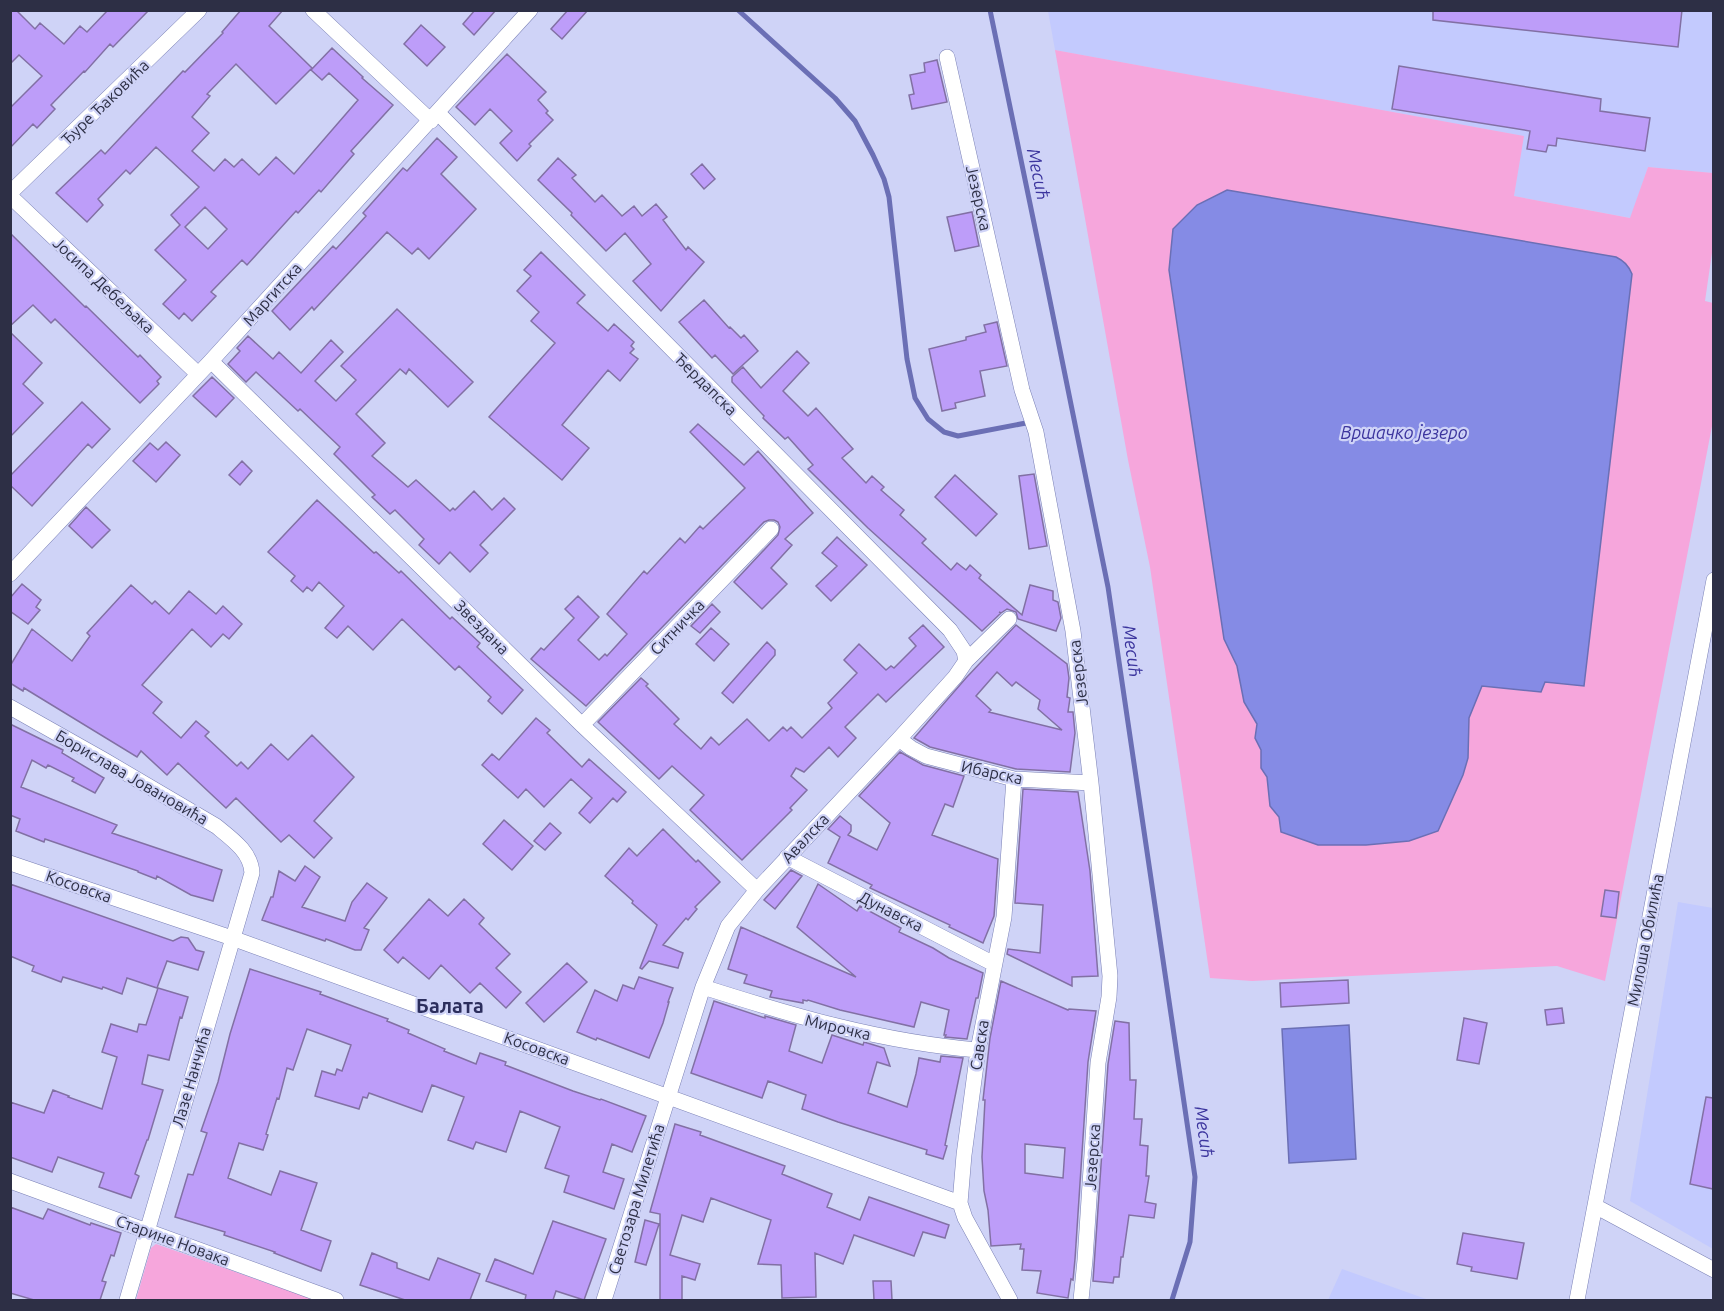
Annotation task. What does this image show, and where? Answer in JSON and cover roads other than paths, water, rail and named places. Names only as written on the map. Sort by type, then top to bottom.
[{"type":"street","name":"Ђуре Ђаковића","points":[[10,195],[199,10]]},
{"type":"street","name":"Ђердапска","points":[[313,10],[434,117],[950,630],[964,651],[966,661]]},
{"type":"street","name":"Маргитска","points":[[10,574],[211,361],[530,10]]},
{"type":"street","name":"Језерска","points":[[947,57],[1022,390],[1036,432],[1073,631],[1090,783],[1110,987],[1098,1063],[1081,1300]]},
{"type":"street","name":"Јосипа Дебељака","points":[[10,195],[198,374]]},
{"type":"street","name":"Звездана","points":[[211,361],[582,725],[757,890]]},
{"type":"street","name":"Ситничка","points":[[582,725],[771,529]]},
{"type":"street","name":"Милоша Обилића","points":[[1576,1300],[1713,580]]},
{"type":"street","name":"Авалска","points":[[668,1097],[703,987],[728,926],[787,857],[955,677],[966,661],[1009,619]]},
{"type":"street","name":"Борислава Јовановића","points":[[10,707],[216,826],[247,855]]},
{"type":"street","name":"Ибарска","points":[[899,739],[926,756],[1014,779],[1090,783]]},
{"type":"street","name":"Савска","points":[[1010,1300],[965,1218],[960,1203],[978,1050],[1006,900],[1014,779]]},
{"type":"street","name":"Лазе Нанчића","points":[[127,1300],[252,873],[247,855]]},
{"type":"street","name":"Дунавска","points":[[787,857],[994,964]]},
{"type":"street","name":"Косовска","points":[[10,863],[232,938],[960,1203]]},
{"type":"street","name":"Мирочка","points":[[703,987],[797,1017],[894,1040],[935,1047],[978,1050]]},
{"type":"street","name":"Светозара Милетића","points":[[604,1300],[668,1097]]},
{"type":"street","name":"Старине Новака","points":[[10,1181],[336,1300]]},
{"type":"street","points":[[1595,1206],[1713,1270]]},
{"type":"water","name":"Вршачко језеро","points":[[1227,190],[1616,257],[1629,268],[1632,274],[1584,686],[1545,682],[1541,692],[1482,686],[1469,718],[1468,758],[1463,775],[1438,831],[1409,841],[1366,845],[1318,845],[1281,832],[1279,817],[1270,806],[1267,777],[1261,768],[1261,750],[1255,738],[1257,724],[1244,702],[1237,666],[1224,639],[1169,270],[1173,229],[1197,205]]},
{"type":"water","points":[[1349,1025],[1356,1159],[1289,1163],[1282,1029]]},
{"type":"waterway","points":[[738,10],[835,98],[855,121],[873,155],[889,197],[907,359],[915,398],[928,419],[944,432],[958,436],[1026,423]]},
{"type":"waterway","name":"Месић","points":[[990,10],[1108,587],[1195,1177],[1190,1242],[1172,1300]]},
{"type":"district","name":"Балата","points":[[450,1006]]}]
